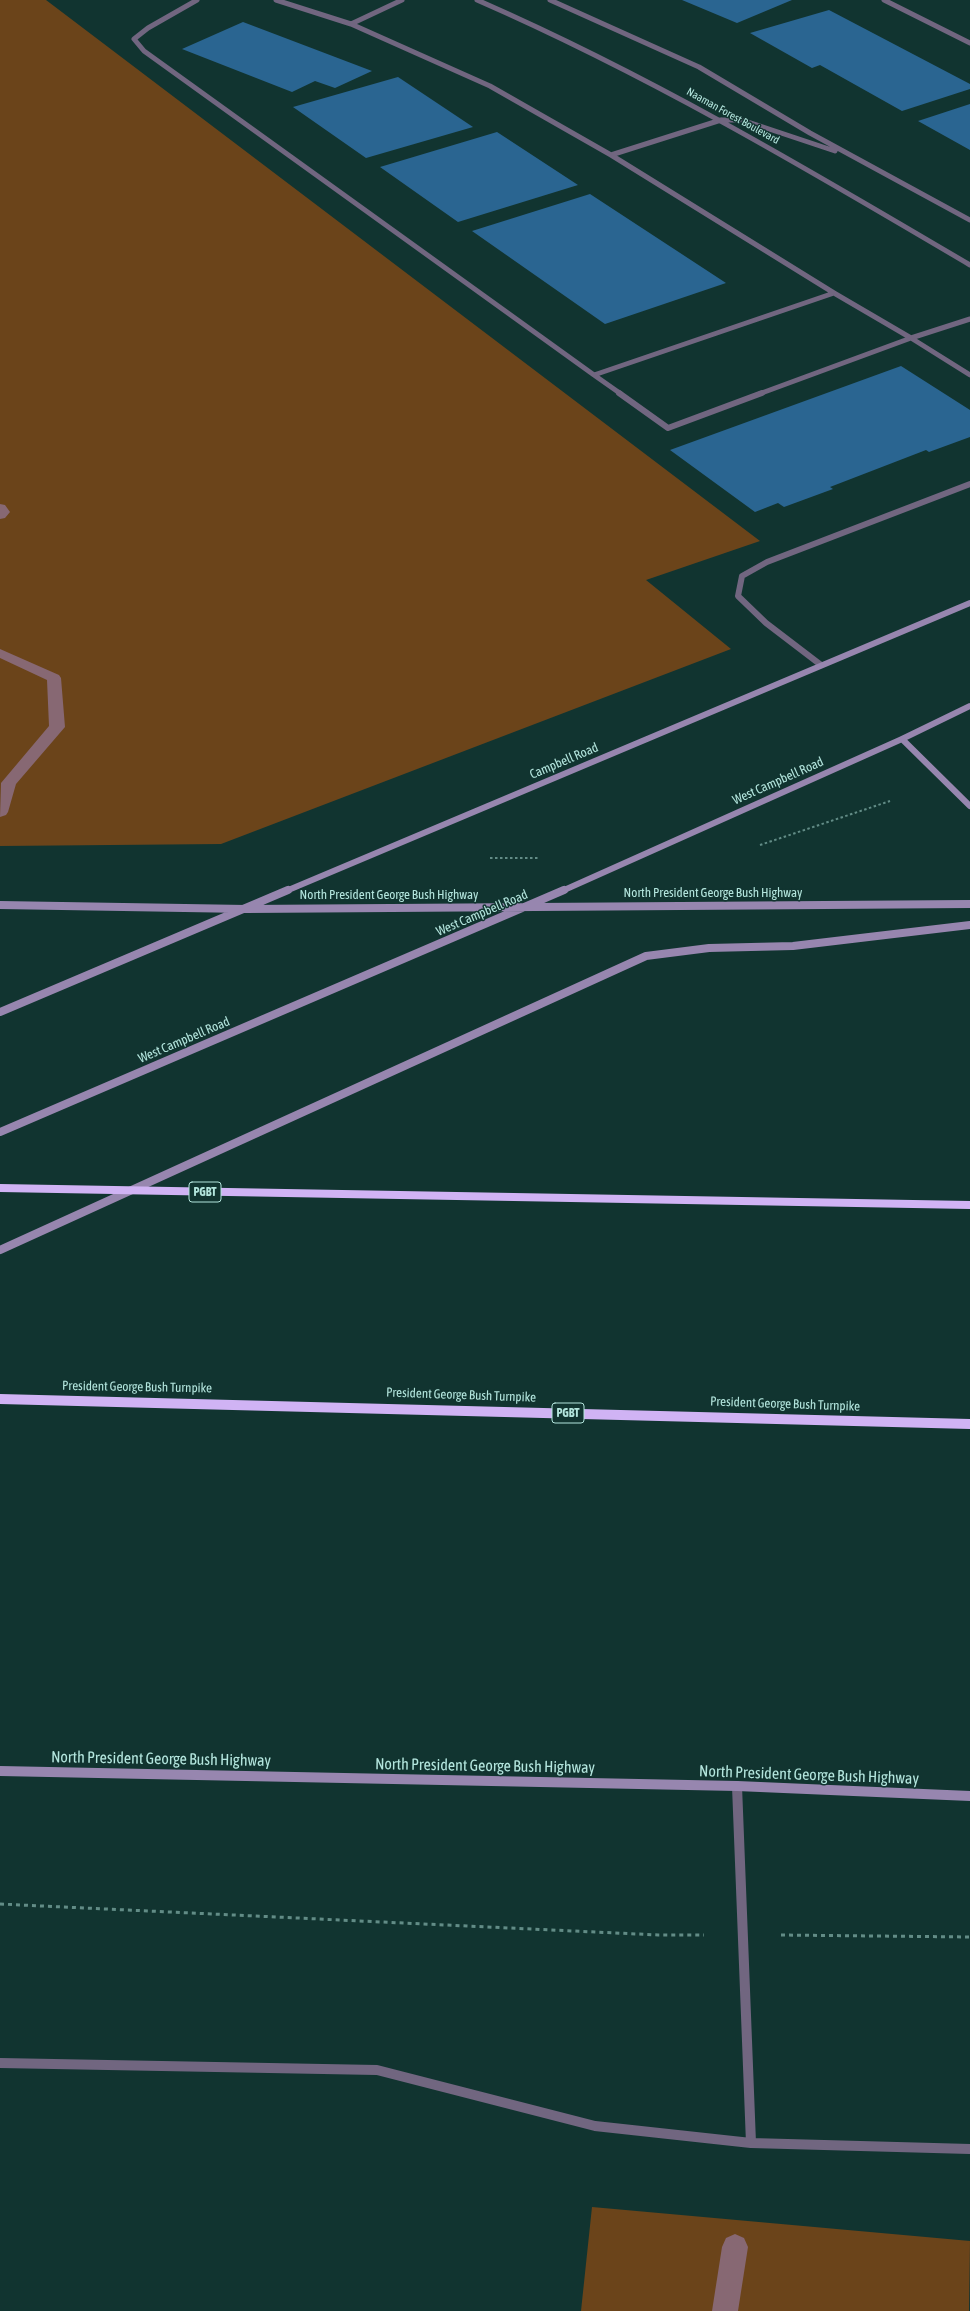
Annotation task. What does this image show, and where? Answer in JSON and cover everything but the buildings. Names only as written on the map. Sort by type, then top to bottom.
[{"type":"highway","name":"PGBT","points":[[0,1188],[970,1205]]},
{"type":"highway","name":"President George Bush Turnpike","points":[[0,1399],[166,1402],[970,1424]]},
{"type":"main road","name":"Campbell Road","points":[[246,909],[970,602]]},
{"type":"main road","name":"West Campbell Road","points":[[0,1132],[525,908],[902,739],[970,706]]},
{"type":"main road","points":[[902,739],[970,806]]},
{"type":"main road","name":"North President George Bush Highway","points":[[0,905],[246,909],[970,904]]},
{"type":"main road","points":[[0,1012],[246,909]]},
{"type":"main road","points":[[0,1250],[646,956],[709,948],[793,946],[970,925]]},
{"type":"main road","name":"North President George Bush Highway","points":[[0,1770],[737,1786],[970,1796]]},
{"type":"street","points":[[197,0],[148,28],[134,39],[144,50],[668,428],[911,338],[970,319]]},
{"type":"street","points":[[276,0],[351,24],[490,86],[611,155],[970,375]]},
{"type":"street","points":[[351,24],[402,0]]},
{"type":"street","name":"Naaman Forest Boulevard","points":[[477,0],[587,50],[721,120],[970,265]]},
{"type":"street","name":"Naaman Forest Boulevard","points":[[550,0],[699,67],[859,159],[970,220]]},
{"type":"street","points":[[884,0],[970,43]]},
{"type":"street","points":[[611,155],[721,120],[742,120],[774,129],[859,159]]},
{"type":"street","points":[[594,375],[834,293]]},
{"type":"street","points":[[820,665],[766,623],[738,596],[742,576],[766,562],[970,484]]},
{"type":"street","points":[[737,1786],[751,2143]]},
{"type":"street","points":[[0,2063],[377,2070],[595,2126],[751,2143],[970,2150]]},
{"type":"path","points":[[758,846],[890,801]]},
{"type":"path","points":[[490,858],[540,858]]},
{"type":"path","points":[[0,1904],[658,1935]]},
{"type":"path","points":[[813,1935],[970,1937]]},
{"type":"shaded area","points":[[0,0],[46,0],[760,541],[646,580],[731,649],[221,844],[0,846]]},
{"type":"shaded area","points":[[592,2207],[970,2241],[969,2311],[581,2311]]},
{"type":"waterway","points":[[0,508],[3,512],[0,515]]},
{"type":"waterway","points":[[0,653],[54,678],[57,727],[9,783],[0,812]]},
{"type":"waterway","points":[[725,2311],[735,2247]]}]
